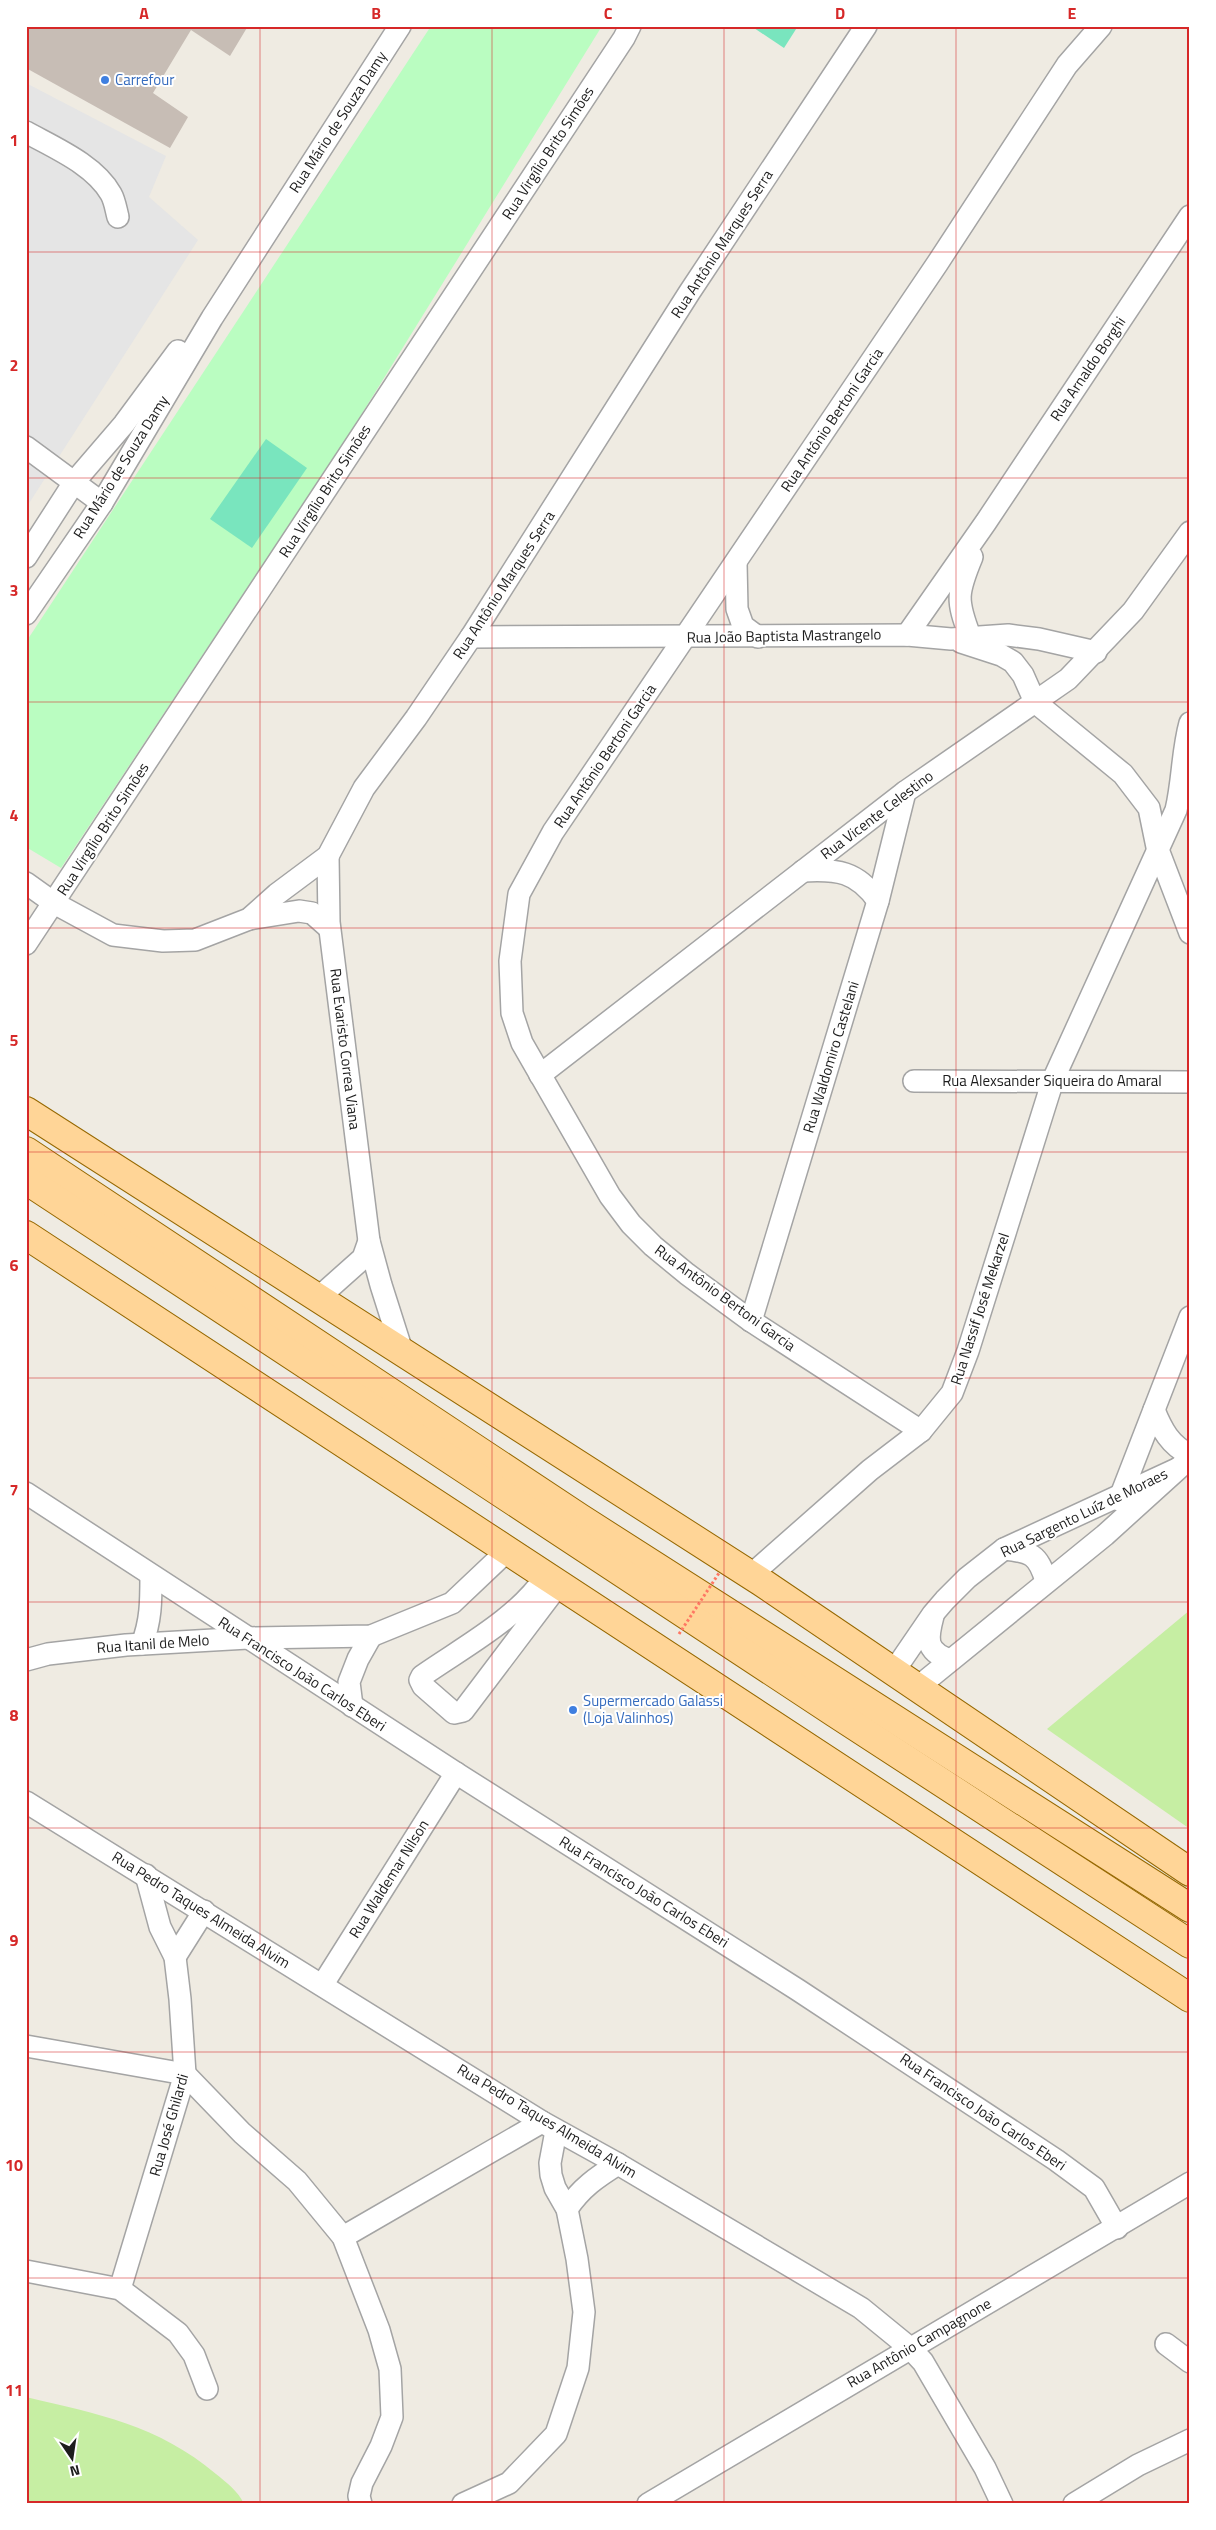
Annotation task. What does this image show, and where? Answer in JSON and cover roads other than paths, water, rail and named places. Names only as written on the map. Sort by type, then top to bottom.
[{"type":"main road","points":[[26,1112],[751,1575],[1190,1872]]},
{"type":"main road","points":[[26,1151],[580,1518],[1190,1908]]},
{"type":"main road","points":[[26,1180],[826,1708],[1190,1944]]},
{"type":"main road","points":[[26,1235],[1190,1998]]},
{"type":"main road","points":[[1156,1976],[1190,1990]]},
{"type":"street","name":"Rua Mário de Souza Damy","points":[[26,614],[102,503],[212,318],[400,26]]},
{"type":"street","name":"Rua Antônio Marques Serra","points":[[26,883],[54,903],[113,935],[137,939],[195,940],[249,919],[328,856],[364,788],[416,718],[471,637],[689,293],[866,26]]},
{"type":"street","name":"Rua Antônio Bertoni Garcia","points":[[921,1431],[751,1321],[687,1274],[653,1246],[631,1224],[610,1196],[522,1042],[512,1013],[510,961],[520,894],[554,832],[937,264],[1067,65],[1101,26]]},
{"type":"street","name":"Rua Virgílio Brito Simões","points":[[26,944],[627,32]]},
{"type":"street","points":[[26,132],[68,156],[99,178],[112,195],[118,217]]},
{"type":"street","name":"Rua Arnaldo Borghi","points":[[907,634],[986,522],[1190,216]]},
{"type":"street","name":"Rua Mário de Souza Damy","points":[[26,557],[75,481],[124,424],[186,341],[212,318]]},
{"type":"street","points":[[26,447],[75,481],[102,503]]},
{"type":"street","name":"Rua Arnaldo Borghi","points":[[960,637],[959,587],[986,522]]},
{"type":"street","name":"Rua Vicente Celestino","points":[[540,1075],[905,792],[1068,679],[1134,611],[1190,532]]},
{"type":"street","points":[[736,562],[737,609],[744,626],[758,637]]},
{"type":"street","name":"Rua João Baptista Mastrangelo","points":[[471,637],[686,638],[907,634],[960,637],[1024,637],[1096,652]]},
{"type":"street","points":[[960,637],[1014,662],[1023,675],[1035,702],[1123,774],[1149,808],[1157,847],[1190,933]]},
{"type":"street","name":"Rua Nassif José Mekarzel","points":[[751,1575],[870,1470],[921,1431],[952,1393],[968,1351],[1053,1080],[1157,847],[1176,810],[1182,785],[1183,747],[1190,723]]},
{"type":"street","name":"Rua Waldomiro Castelani","points":[[751,1321],[878,902],[905,792]]},
{"type":"street","name":"Rua Evaristo Correa Viana","points":[[328,856],[329,928],[369,1241],[380,1285],[402,1351]]},
{"type":"street","points":[[803,871],[842,872],[868,888],[878,902]]},
{"type":"street","points":[[249,919],[299,911],[312,913],[329,928]]},
{"type":"street","name":"Rua Alexsander Siqueira do Amaral","points":[[914,1081],[1053,1080],[1190,1082]]},
{"type":"street","points":[[317,1299],[359,1263],[363,1258],[369,1241]]},
{"type":"street","points":[[1105,1535],[1190,1317]]},
{"type":"street","points":[[1154,1410],[1166,1435],[1186,1461]]},
{"type":"street","name":"Rua Sargento Luíz de Moraes","points":[[894,1671],[933,1614],[967,1578],[1004,1549],[1186,1461]]},
{"type":"street","name":"Rua Sargento Luíz de Moraes","points":[[918,1687],[1046,1581],[1105,1535],[1186,1461]]},
{"type":"street","name":"Rua Francisco João Carlos Eberi","points":[[26,1493],[456,1773],[798,1990],[1056,2160],[1094,2188],[1117,2228]]},
{"type":"street","points":[[1004,1549],[1025,1552],[1034,1556],[1042,1568],[1046,1581]]},
{"type":"street","name":"Rua Itanil de Melo","points":[[26,1660],[48,1654],[142,1644],[248,1638],[371,1636],[452,1602],[507,1551]]},
{"type":"street","points":[[142,1644],[149,1627],[151,1576]]},
{"type":"street","points":[[552,1580],[463,1711],[454,1713],[423,1686],[420,1680],[422,1676],[505,1619],[552,1580]]},
{"type":"street","points":[[933,1614],[928,1634],[929,1642],[933,1651],[939,1656],[950,1660]]},
{"type":"street","points":[[352,1706],[349,1682],[358,1659],[371,1636]]},
{"type":"street","name":"Rua Waldemar Nilson","points":[[323,1984],[456,1773]]},
{"type":"street","name":"Rua Pedro Taques Almeida Alvim","points":[[26,1802],[323,1984],[549,2127],[618,2164],[861,2308],[910,2348],[923,2362],[985,2468],[1002,2504]]},
{"type":"street","name":"Rua José Ghilardi","points":[[120,2289],[186,2074],[175,1957],[160,1927],[146,1875]]},
{"type":"street","points":[[175,1957],[204,1911]]},
{"type":"street","points":[[26,2046],[186,2074],[242,2132],[296,2181],[343,2237],[380,2330],[390,2369],[392,2417],[382,2446],[362,2483],[359,2496],[361,2504]]},
{"type":"street","points":[[343,2237],[549,2127],[551,2175],[555,2188],[567,2209],[577,2259],[584,2312],[578,2368],[556,2434],[509,2483],[463,2504]]},
{"type":"street","points":[[567,2209],[577,2194],[592,2180],[618,2164]]},
{"type":"street","name":"Rua Antônio Campagnone","points":[[648,2504],[910,2348],[1117,2228],[1190,2183]]},
{"type":"street","points":[[26,2271],[120,2289],[178,2333],[194,2355],[207,2389]]},
{"type":"street","points":[[1166,2344],[1190,2362]]},
{"type":"street","points":[[1074,2504],[1106,2495],[1138,2465],[1190,2440]]},
{"type":"place","name":"Carrefour","points":[[105,80]]},
{"type":"place","name":"Supermercado Galassi (Loja Valinhos)","points":[[573,1710]]}]
